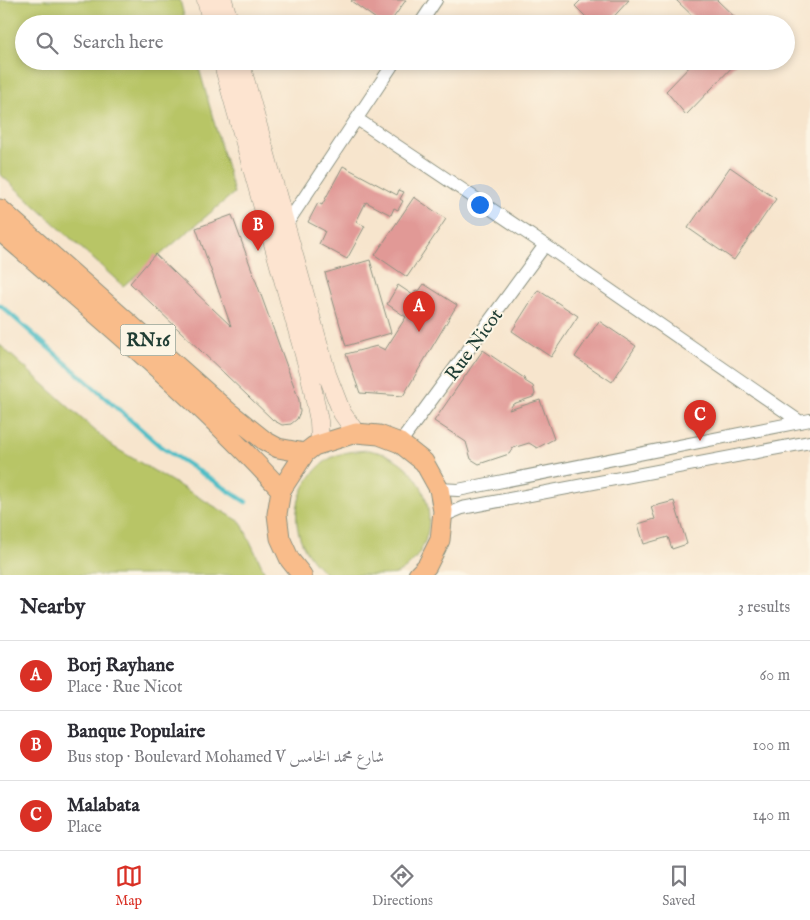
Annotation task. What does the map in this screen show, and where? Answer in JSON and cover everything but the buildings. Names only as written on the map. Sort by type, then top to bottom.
[{"type":"main road","points":[[206,0],[210,15]]},
{"type":"main road","points":[[223,0],[227,15]]},
{"type":"main road","points":[[225,70],[310,376],[319,421],[313,448],[281,490],[277,514],[280,538],[290,560],[302,575]]},
{"type":"main road","points":[[243,70],[327,374],[342,413],[356,433]]},
{"type":"main road","name":"RN16","points":[[0,209],[230,413],[272,445],[278,448],[313,448],[356,433],[379,435],[400,443],[424,462],[439,489],[443,516],[440,540],[426,572]]},
{"type":"main road","name":"RN16","points":[[0,231],[217,423],[281,490]]},
{"type":"street","points":[[426,15],[436,0]]},
{"type":"street","points":[[286,225],[389,70]]},
{"type":"street","points":[[357,119],[805,421]]},
{"type":"street","name":"Rue Nicot","points":[[400,443],[545,245]]},
{"type":"street","points":[[439,489],[458,490],[805,421]]},
{"type":"street","points":[[443,516],[462,508],[810,442]]},
{"type":"green space","points":[[0,0],[180,0],[184,15],[15,15],[15,70],[200,70],[234,193],[123,286],[0,174]]},
{"type":"green space","points":[[0,345],[112,446],[241,522],[266,575],[0,575]]},
{"type":"green space","points":[[369,450],[386,454],[412,473],[425,496],[428,508],[429,522],[427,535],[422,548],[414,560],[404,570],[396,574],[327,574],[312,559],[300,537],[297,525],[299,501],[309,479],[326,461],[341,454]]},
{"type":"waterway","points":[[0,305],[160,446],[246,502]]},
{"type":"place","name":"Banque Populaire","points":[[258,251]]},
{"type":"place","name":"Borj Rayhane","points":[[419,332]]},
{"type":"place","name":"Malabata","points":[[700,441]]}]
